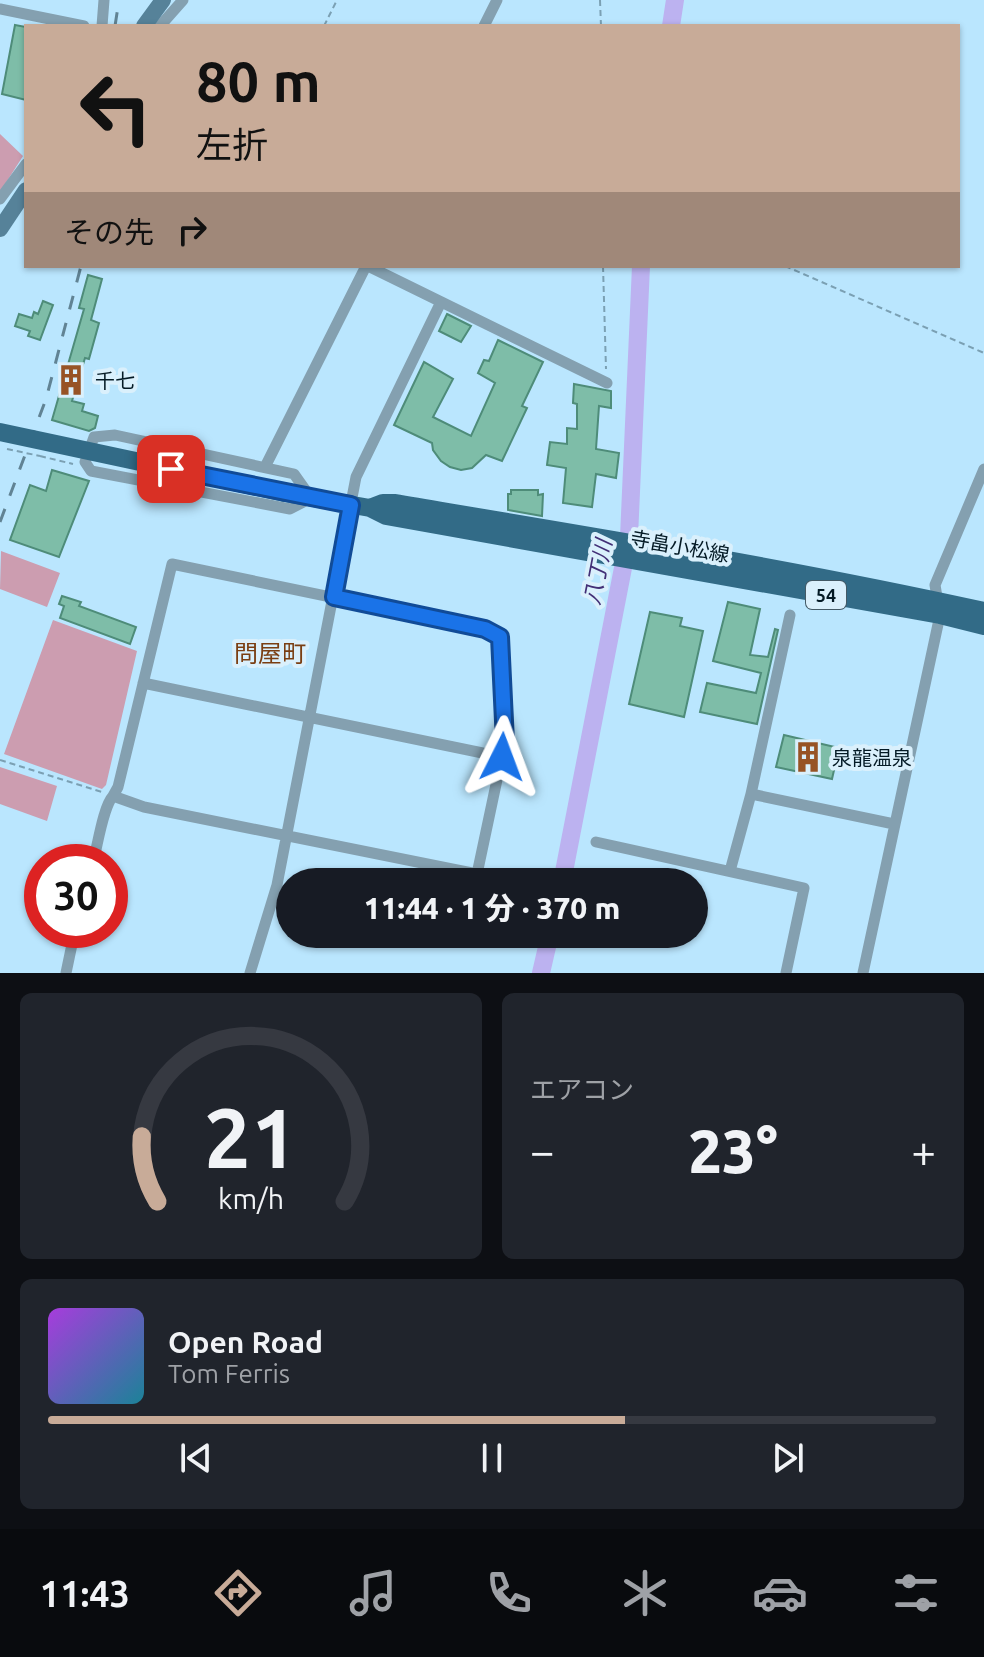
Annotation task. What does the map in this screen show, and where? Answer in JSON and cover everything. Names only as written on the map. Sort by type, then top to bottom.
[{"type":"main road","points":[[145,24],[163,0]]},
{"type":"main road","points":[[0,229],[24,193]]},
{"type":"main road","name":"寺畠小松線","points":[[0,432],[311,498],[361,506],[394,503],[517,531],[938,608],[984,611]]},
{"type":"main road","name":"寺畠小松線","points":[[938,608],[984,626]]},
{"type":"street","points":[[102,24],[104,0]]},
{"type":"street","points":[[162,24],[183,0]]},
{"type":"street","points":[[485,24],[497,0]]},
{"type":"street","points":[[0,9],[74,24]]},
{"type":"street","points":[[0,199],[24,167]]},
{"type":"street","points":[[265,467],[366,268]]},
{"type":"street","points":[[371,268],[607,383]]},
{"type":"street","points":[[250,973],[277,885],[334,597],[361,506],[356,477],[441,302]]},
{"type":"street","points":[[115,435],[265,467],[294,474],[311,498],[290,509],[269,506],[91,471],[85,462],[94,437],[115,435]]},
{"type":"street","points":[[863,973],[938,608],[935,585],[984,469]]},
{"type":"street","points":[[98,844],[105,804],[118,787],[172,564],[485,629],[500,637],[505,742],[477,874],[144,807],[113,796]]},
{"type":"street","points":[[730,871],[751,794],[790,615]]},
{"type":"street","points":[[143,683],[502,757]]},
{"type":"street","points":[[751,794],[894,824]]},
{"type":"street","points":[[596,842],[804,888],[786,973]]},
{"type":"street","points":[[66,973],[71,948]]},
{"type":"path","points":[[325,24],[337,0]]},
{"type":"path","points":[[600,0],[601,24]]},
{"type":"path","points":[[603,268],[607,383]]},
{"type":"path","points":[[790,268],[984,353]]},
{"type":"path","points":[[0,447],[69,462]]},
{"type":"path","points":[[0,760],[113,796]]},
{"type":"shaded area","points":[[0,134],[23,156],[0,192]]},
{"type":"shaded area","points":[[1,551],[60,573],[47,607],[0,589]]},
{"type":"shaded area","points":[[53,620],[137,651],[106,785],[102,789],[4,754]]},
{"type":"shaded area","points":[[0,767],[57,786],[47,821],[0,804]]},
{"type":"building","points":[[15,25],[24,27],[24,100],[2,94]]},
{"type":"building","name":"千七","points":[[88,275],[102,279],[91,320],[99,323],[72,401],[84,404],[82,411],[98,416],[95,428],[89,431],[52,420],[84,309],[79,308]]},
{"type":"building","points":[[43,301],[53,305],[40,340],[28,336],[30,331],[15,326],[19,314],[32,318],[34,312],[38,314]]},
{"type":"building","points":[[447,314],[471,326],[461,342],[439,331]]},
{"type":"building","points":[[498,340],[543,362],[522,406],[527,408],[502,461],[486,455],[472,468],[461,470],[450,467],[441,461],[432,443],[394,425],[424,362],[453,379],[433,417],[471,436],[495,383],[478,373],[484,360],[489,361]]},
{"type":"building","points":[[574,384],[611,391],[611,408],[599,406],[596,449],[619,453],[616,478],[596,474],[592,507],[563,503],[566,468],[547,465],[550,442],[567,444],[567,428],[577,429]]},
{"type":"building","points":[[52,470],[89,481],[59,557],[10,540],[30,485],[46,491]]},
{"type":"building","points":[[511,490],[538,490],[538,495],[543,494],[542,516],[508,510]]},
{"type":"building","points":[[62,596],[81,602],[79,606],[136,627],[130,644],[60,618],[64,606],[59,604]]},
{"type":"building","points":[[728,602],[760,609],[750,655],[768,657],[775,629],[778,630],[757,724],[700,712],[707,683],[756,693],[761,673],[713,661]]},
{"type":"building","points":[[650,612],[682,618],[680,626],[703,631],[684,717],[629,704]]},
{"type":"building","name":"泉龍温泉","points":[[784,735],[839,748],[832,779],[776,767]]},
{"type":"waterway","name":"八丁川","points":[[671,24],[675,0]]},
{"type":"waterway","name":"八丁川","points":[[565,868],[629,537],[641,268]]},
{"type":"waterway","name":"八丁川","points":[[541,973],[547,948]]},
{"type":"railway","points":[[115,24],[119,0]]},
{"type":"railway","points":[[0,522],[46,399],[80,268]]},
{"type":"place","name":"千七","points":[[71,380]]},
{"type":"place","name":"泉龍温泉","points":[[808,757]]},
{"type":"district","name":"問屋町","points":[[270,653]]},
{"type":"route","points":[[171,469],[351,505],[334,597],[485,629],[500,637],[505,742],[502,757]]}]
